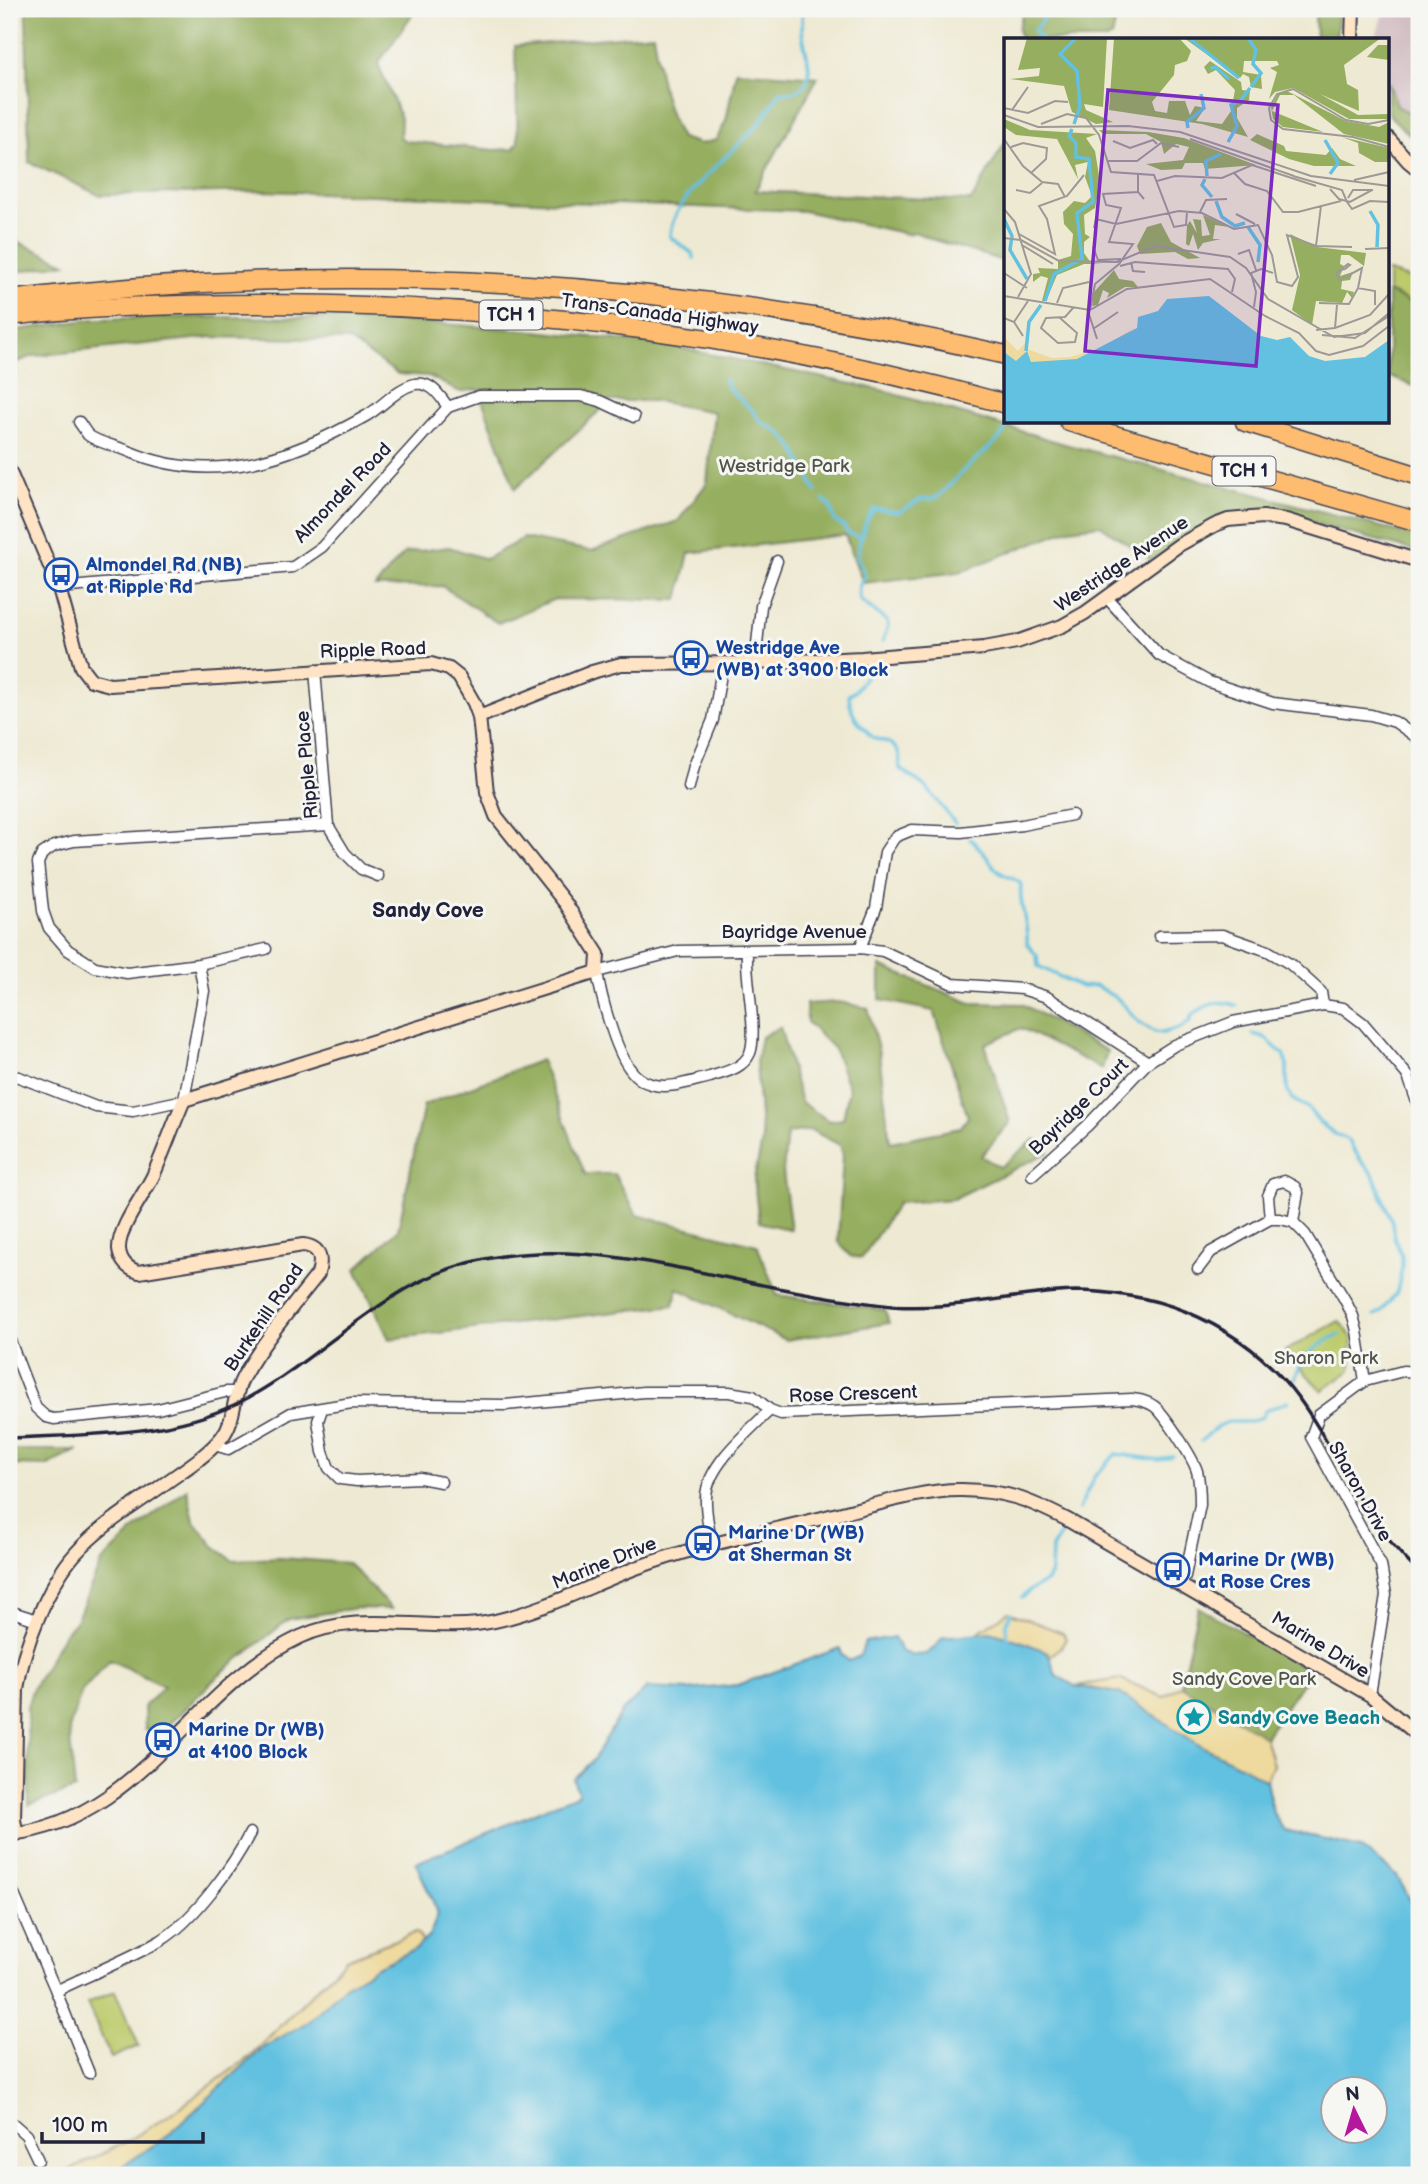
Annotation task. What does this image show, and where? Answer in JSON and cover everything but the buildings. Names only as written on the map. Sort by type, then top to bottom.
[{"type":"highway","name":"Trans-Canada Highway","points":[[9,300],[103,289],[244,281],[385,279],[508,283],[633,293],[761,308],[883,328],[1004,355]]},
{"type":"highway","name":"Trans-Canada Highway","points":[[9,316],[105,307],[244,304],[492,313],[600,324],[754,348],[875,371],[1004,403]]},
{"type":"highway","name":"TCH 1","points":[[1076,424],[1419,522]]},
{"type":"highway","name":"TCH 1","points":[[1251,424],[1419,476]]},
{"type":"street","points":[[1352,38],[1353,9]]},
{"type":"street","points":[[1390,140],[1419,170]]},
{"type":"street","points":[[79,422],[89,435],[142,457],[187,466],[227,468],[268,460],[303,447],[367,415],[415,384],[427,385],[438,393],[447,407]]},
{"type":"street","name":"Almondel Road","points":[[59,588],[293,567],[322,547],[447,407],[479,396],[581,396],[600,401],[634,417]]},
{"type":"street","points":[[9,470],[59,588]]},
{"type":"street","name":"Westridge Avenue","points":[[479,717],[592,672],[621,664],[755,663],[862,658],[995,646],[1041,635],[1062,626],[1107,598],[1179,545],[1228,520],[1275,518],[1299,523],[1419,561]]},
{"type":"street","points":[[755,663],[761,606],[777,561]]},
{"type":"street","name":"Ripple Road","points":[[59,588],[81,667],[91,680],[110,685],[431,664],[449,669],[459,677],[479,717],[487,792],[496,816],[566,904],[598,954],[597,972]]},
{"type":"street","points":[[1107,598],[1159,655],[1209,682],[1273,703],[1371,716],[1395,722],[1419,739]]},
{"type":"street","points":[[689,787],[694,766],[713,720],[723,663]]},
{"type":"street","name":"Ripple Place","points":[[315,670],[328,825],[345,853],[361,869],[378,876]]},
{"type":"street","points":[[860,948],[876,908],[885,852],[895,837],[912,830],[961,832],[1022,825],[1072,815]]},
{"type":"street","points":[[266,949],[199,964],[127,973],[96,967],[68,950],[49,928],[43,911],[38,863],[41,854],[54,846],[74,841],[328,825]]},
{"type":"street","points":[[1159,936],[1222,935],[1268,951],[1290,964],[1321,992],[1323,1005]]},
{"type":"street","name":"Bayridge Avenue","points":[[184,1100],[667,952],[860,948],[883,951],[953,984],[1036,992],[1148,1062]]},
{"type":"street","points":[[597,972],[610,1024],[628,1067],[649,1084],[675,1085],[726,1072],[739,1067],[747,1058],[753,1040],[746,972],[747,951]]},
{"type":"street","name":"Burkehill Road","points":[[13,1834],[17,1689],[24,1655],[37,1620],[68,1563],[106,1527],[215,1445],[231,1423],[236,1392],[259,1351],[318,1274],[321,1258],[315,1249],[303,1245],[139,1272],[129,1268],[119,1251],[123,1231],[152,1177],[184,1100],[204,991],[199,964]]},
{"type":"street","points":[[1148,1062],[1175,1045],[1233,1022],[1323,1005],[1343,1008],[1363,1023],[1408,1076],[1419,1108]]},
{"type":"street","name":"Bayridge Court","points":[[1032,1175],[1087,1126],[1148,1062]]},
{"type":"street","points":[[9,1076],[19,1077],[96,1107],[133,1111],[184,1100]]},
{"type":"street","points":[[1270,1219],[1269,1189],[1273,1184],[1284,1181],[1295,1187],[1298,1194],[1293,1222]]},
{"type":"street","points":[[1198,1269],[1211,1252],[1270,1219],[1293,1222],[1305,1234],[1353,1316],[1365,1381]]},
{"type":"street","points":[[9,1338],[36,1408],[46,1417],[54,1419],[158,1409],[225,1392],[236,1392]]},
{"type":"street","name":"Sharon Drive","points":[[1370,1696],[1386,1595],[1381,1564],[1311,1437],[1320,1415],[1365,1381],[1403,1371],[1419,1372]]},
{"type":"street","name":"Rose Crescent","points":[[215,1445],[228,1449],[290,1413],[352,1403],[505,1405],[644,1392],[729,1392],[753,1396],[770,1410],[781,1414],[1132,1399],[1155,1406],[1197,1470],[1200,1505],[1185,1576],[1187,1587]]},
{"type":"street","points":[[322,1409],[318,1422],[323,1452],[330,1468],[340,1479],[357,1481],[420,1478],[441,1482]]},
{"type":"street","points":[[711,1546],[706,1495],[713,1476],[730,1450],[770,1410]]},
{"type":"street","name":"Marine Drive","points":[[13,1834],[59,1824],[95,1806],[127,1784],[208,1705],[262,1658],[303,1636],[333,1627],[379,1623],[456,1625],[493,1622],[539,1608],[664,1558],[934,1492],[958,1489],[989,1491],[1030,1500],[1066,1518],[1370,1696],[1419,1736]]},
{"type":"street","points":[[9,1611],[37,1620]]},
{"type":"street","points":[[56,1991],[160,1940],[179,1927],[228,1872],[250,1833]]},
{"type":"street","points":[[9,1883],[89,2073]]},
{"type":"street","points":[[9,2120],[26,2135],[38,2160]]},
{"type":"shaded area","points":[[1384,9],[1419,9],[1419,117],[1398,107],[1390,87],[1390,38],[1376,38]]},
{"type":"green space","points":[[26,9],[416,9],[378,64],[401,118],[400,137],[406,141],[494,150],[513,149],[518,142],[515,46],[653,34],[663,88],[675,126],[681,138],[700,144],[716,140],[726,121],[736,71],[818,77],[755,191],[971,201],[1004,144],[1004,261],[915,232],[907,234],[804,211],[264,191],[99,195],[29,162]]},
{"type":"green space","points":[[1024,9],[1118,9],[1110,38],[1020,38],[1018,29]]},
{"type":"green space","points":[[1316,9],[1339,9],[1336,38],[1316,38]]},
{"type":"green space","points":[[1390,87],[1398,107],[1419,117],[1419,144],[1391,117]]},
{"type":"green space","points":[[9,238],[66,263],[9,273]]},
{"type":"green space","points":[[1390,273],[1419,281],[1419,306],[1390,293]]},
{"type":"green space","points":[[1390,293],[1419,306],[1419,388],[1390,377]]},
{"type":"green space","name":"Westridge Park","points":[[361,318],[525,330],[666,345],[881,390],[1068,445],[1419,537],[1419,552],[1283,515],[1246,515],[1151,560],[1100,525],[1069,529],[960,572],[863,583],[845,535],[689,553],[678,600],[555,599],[498,623],[442,586],[375,587],[404,553],[449,547],[486,559],[524,538],[591,551],[678,521],[707,483],[714,412],[655,401],[610,401],[515,489],[478,389],[460,392],[429,376],[398,374],[348,340],[212,337],[33,356],[9,365],[9,331],[94,319]]},
{"type":"green space","points":[[880,966],[971,1003],[1022,1004],[1107,1051],[1102,1069],[1021,1028],[985,1044],[1010,1122],[981,1156],[1000,1167],[1035,1139],[1049,1152],[953,1199],[898,1203],[862,1258],[850,1256],[838,1241],[843,1155],[840,1145],[811,1130],[787,1133],[783,1172],[791,1230],[759,1222],[754,1179],[762,1142],[756,1063],[761,1037],[780,1027],[801,1102],[829,1121],[843,1119],[849,1089],[834,1049],[807,1022],[806,1004],[839,1002],[868,1008],[879,1054],[890,1142],[960,1128],[968,1117],[934,1011],[880,1000]]},
{"type":"green space","points":[[541,1060],[585,1174],[614,1174],[637,1215],[757,1245],[777,1295],[885,1310],[889,1323],[786,1340],[677,1288],[674,1305],[389,1339],[356,1269],[398,1230],[424,1105]]},
{"type":"green space","name":"Sharon Park","points":[[1339,1321],[1352,1337],[1351,1370],[1322,1391],[1285,1351]]},
{"type":"green space","points":[[9,1450],[78,1450],[46,1466],[9,1465]]},
{"type":"green space","points":[[187,1489],[194,1521],[214,1546],[232,1560],[281,1558],[348,1563],[392,1609],[357,1608],[289,1619],[220,1674],[158,1735],[145,1729],[144,1706],[164,1686],[110,1660],[82,1691],[69,1728],[75,1789],[29,1805],[27,1707],[33,1688],[63,1635],[76,1621],[101,1563],[134,1530]]},
{"type":"green space","name":"Sandy Cove Park","points":[[1198,1607],[1311,1671],[1265,1737],[1181,1686]]},
{"type":"green space","points":[[115,1991],[139,2046],[111,2058],[87,2003]]},
{"type":"sand","points":[[1008,1612],[1063,1633],[1066,1639],[1050,1656],[974,1639],[980,1631]]},
{"type":"sand","name":"Sandy Cove Beach","points":[[1121,1679],[1163,1697],[1181,1686],[1265,1737],[1273,1765],[1266,1781],[1199,1745],[1119,1693],[1075,1686]]},
{"type":"sand","points":[[416,1932],[421,1938],[425,1958],[189,2175],[59,2175],[128,2141],[171,2114],[248,2058],[346,1959]]},
{"type":"water","points":[[990,1632],[1048,1652],[1056,1675],[1075,1686],[1119,1693],[1199,1745],[1266,1781],[1273,1813],[1284,1830],[1361,1847],[1397,1876],[1413,1905],[1419,1908],[1419,2175],[110,2175],[167,2136],[264,2047],[309,2021],[345,1986],[416,1949],[430,1935],[438,1913],[416,1863],[579,1794],[573,1779],[593,1760],[622,1712],[647,1688],[688,1690],[738,1685],[840,1648],[842,1655],[849,1661],[860,1656],[865,1642],[894,1637],[901,1652],[921,1655],[934,1648],[943,1637]]},
{"type":"waterway","points":[[694,258],[692,253],[670,237],[679,208],[702,180],[755,128],[779,94],[795,92],[804,85],[809,65],[802,34],[802,9]]},
{"type":"waterway","points":[[1039,38],[1034,31],[1046,15],[1069,9]]},
{"type":"waterway","points":[[725,380],[729,389],[759,420],[781,433],[794,448],[816,491]]},
{"type":"waterway","points":[[883,641],[887,621],[861,601],[858,591],[865,576],[858,560],[862,533],[868,518],[875,509],[899,512],[922,499],[932,499],[940,495],[999,439],[1009,424]]},
{"type":"waterway","points":[[824,500],[830,506],[835,521],[848,533],[862,538]]},
{"type":"waterway","points":[[870,670],[849,695],[854,715],[872,737],[888,742],[896,749],[900,769],[926,787],[955,823]]},
{"type":"waterway","points":[[970,839],[999,872],[1021,884],[1027,944],[1037,956],[1038,966],[1081,987],[1096,986],[1118,999],[1139,1022],[1155,1032],[1163,1033],[1180,1028],[1189,1022],[1192,1015],[1213,1004],[1237,1006]]},
{"type":"waterway","points":[[1253,1034],[1264,1037],[1283,1054],[1287,1066],[1287,1089],[1292,1099],[1308,1108],[1320,1123],[1335,1134],[1348,1140],[1373,1174],[1402,1256],[1397,1292],[1381,1312],[1375,1315]]},
{"type":"waterway","points":[[1295,1379],[1306,1357],[1340,1334]]},
{"type":"waterway","points":[[1201,1441],[1218,1426],[1228,1422],[1250,1422],[1262,1417],[1265,1411],[1288,1401]]},
{"type":"waterway","points":[[1079,1509],[1094,1477],[1116,1454],[1159,1460],[1173,1456]]},
{"type":"waterway","points":[[1022,1598],[1030,1590],[1046,1582],[1051,1574],[1052,1548],[1062,1532]]},
{"type":"waterway","points":[[1007,1641],[1006,1625],[1011,1613]]},
{"type":"railway","points":[[9,1438],[125,1432],[182,1423],[210,1415],[263,1389],[369,1313],[423,1280],[452,1268],[518,1254],[585,1254],[619,1258],[805,1293],[892,1306],[961,1304],[1052,1292],[1102,1292],[1159,1302],[1188,1312],[1228,1333],[1260,1356],[1304,1406],[1366,1509],[1419,1573]]},
{"type":"place","name":"Almondel Rd (NB) at Ripple Rd","points":[[61,575]]},
{"type":"place","name":"Westridge Ave (WB) at 3900 Block","points":[[691,658]]},
{"type":"place","name":"Marine Dr (WB) at Sherman St","points":[[703,1543]]},
{"type":"place","name":"Marine Dr (WB) at Rose Cres","points":[[1173,1570]]},
{"type":"place","name":"Sandy Cove Beach","points":[[1194,1717]]},
{"type":"place","name":"Marine Dr (WB) at 4100 Block","points":[[163,1740]]},
{"type":"district","name":"Sandy Cove","points":[[428,910]]}]
